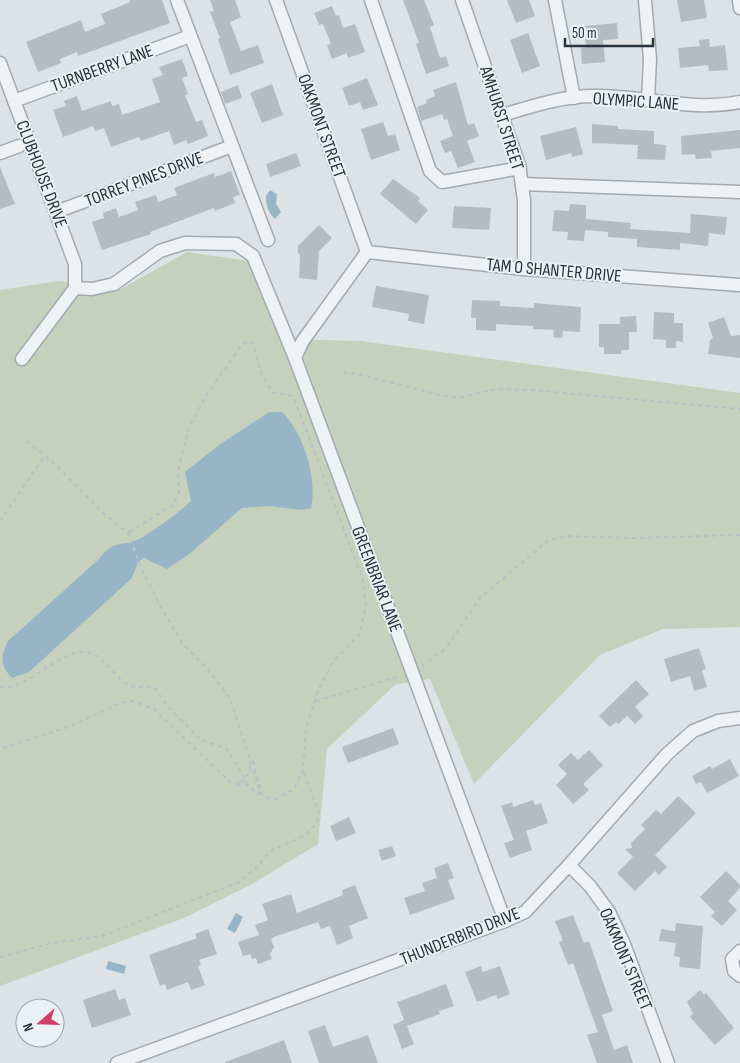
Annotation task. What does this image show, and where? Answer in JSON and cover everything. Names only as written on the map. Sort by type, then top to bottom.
[{"type":"street","points":[[177,0],[268,240]]},
{"type":"street","name":"OAKMONT STREET","points":[[276,0],[367,252]]},
{"type":"street","points":[[371,0],[430,171],[442,182],[520,168]]},
{"type":"street","name":"AMHURST STREET","points":[[462,0],[520,168],[524,200],[524,269]]},
{"type":"street","points":[[555,0],[574,98]]},
{"type":"street","points":[[645,0],[650,59],[648,100]]},
{"type":"street","points":[[739,0],[740,8]]},
{"type":"street","name":"TURNBERRY LANE","points":[[14,101],[190,36]]},
{"type":"street","name":"CLUBHOUSE DRIVE","points":[[0,63],[75,264],[74,288]]},
{"type":"street","name":"OLYMPIC LANE","points":[[503,115],[537,104],[594,96],[687,105],[740,102]]},
{"type":"street","points":[[0,153],[19,146]]},
{"type":"street","name":"TORREY PINES DRIVE","points":[[56,212],[232,146]]},
{"type":"street","points":[[522,184],[740,192]]},
{"type":"street","name":"GREENBRIAR LANE","points":[[74,288],[92,289],[114,284],[160,250],[185,243],[236,244],[253,256],[295,358],[505,921]]},
{"type":"street","points":[[295,358],[302,342],[367,252]]},
{"type":"street","name":"TAM O SHANTER DRIVE","points":[[367,252],[524,269],[740,285]]},
{"type":"street","points":[[22,359],[74,288]]},
{"type":"street","name":"THUNDERBIRD DRIVE","points":[[117,1063],[525,912],[667,754],[692,731],[718,721],[740,718]]},
{"type":"street","name":"OAKMONT STREET","points":[[569,865],[590,886],[609,912],[624,944],[668,1063]]},
{"type":"street","points":[[740,950],[732,959],[734,971],[740,976]]},
{"type":"path","points":[[27,441],[57,466],[101,511],[131,537],[142,568],[163,611],[183,644],[205,666],[230,698],[260,792],[265,797],[276,798],[294,789],[303,770],[306,728],[326,673],[359,635],[366,606],[362,577],[293,396],[273,392],[262,375],[253,343],[249,341],[242,345],[207,394],[189,427],[178,471],[179,493],[173,505],[128,533]]},
{"type":"path","points":[[342,373],[358,374],[451,397],[476,395],[496,389],[532,390],[740,409]]},
{"type":"path","points":[[0,521],[44,456]]},
{"type":"path","points":[[316,701],[412,672],[444,650],[473,606],[495,583],[520,566],[549,540],[569,536],[633,538],[740,535]]},
{"type":"path","points":[[0,687],[23,682],[70,655],[84,651],[90,653],[103,661],[122,681],[139,687],[154,687],[170,709],[201,740],[227,749],[247,782],[238,784]]},
{"type":"path","points":[[0,749],[71,726],[120,703],[132,701],[154,709],[230,782],[248,785],[258,794],[260,792]]},
{"type":"path","points":[[245,778],[250,771],[252,762]]},
{"type":"path","points":[[0,957],[52,943],[102,936],[239,882],[259,865],[270,851],[304,836],[317,823],[319,813],[303,770]]},
{"type":"green space","points":[[187,252],[254,262],[285,339],[360,341],[740,393],[740,627],[663,629],[600,655],[474,784],[430,679],[395,685],[327,749],[318,844],[252,884],[184,918],[0,986],[0,290],[58,281],[121,289]]},
{"type":"water","points":[[270,190],[277,194],[276,204],[281,212],[275,219],[266,203],[266,196]]},
{"type":"water","points":[[269,412],[282,412],[290,421],[302,444],[307,457],[312,484],[311,508],[302,510],[270,506],[242,508],[188,555],[167,569],[144,558],[138,562],[132,578],[29,672],[12,678],[2,661],[8,641],[110,548],[143,537],[186,506],[191,501],[185,472],[219,445]]},
{"type":"water","points":[[236,913],[243,917],[235,933],[227,929]]},
{"type":"water","points":[[108,961],[126,966],[124,974],[106,969]]},
{"type":"building","points":[[130,0],[162,0],[170,23],[78,56],[77,52],[60,59],[61,63],[38,72],[26,42],[81,20],[85,32],[105,24],[101,14],[130,2]]},
{"type":"building","points":[[210,0],[235,0],[241,17],[230,22],[241,51],[258,45],[264,63],[230,75],[218,39],[220,38],[210,12],[214,11]]},
{"type":"building","points":[[403,0],[424,0],[434,25],[430,27],[440,58],[446,56],[449,66],[426,74],[416,44],[419,43]]},
{"type":"building","points":[[507,0],[529,0],[535,16],[516,23]]},
{"type":"building","points":[[677,0],[704,0],[707,18],[681,22]]},
{"type":"building","points":[[332,6],[336,16],[339,15],[343,28],[355,24],[365,52],[348,58],[347,53],[332,59],[327,45],[331,44],[323,24],[319,25],[314,13]]},
{"type":"building","points":[[617,23],[618,39],[603,40],[605,62],[582,64],[581,48],[586,47],[585,26]]},
{"type":"building","points":[[528,33],[540,66],[522,73],[510,40]]},
{"type":"building","points":[[709,39],[710,47],[725,45],[728,70],[709,71],[708,65],[680,68],[678,48],[700,46],[699,40]]},
{"type":"building","points":[[182,59],[188,76],[182,78],[188,94],[185,95],[196,122],[202,120],[208,136],[188,144],[186,140],[174,145],[169,131],[141,141],[139,137],[111,147],[104,128],[95,131],[93,126],[63,137],[53,110],[66,106],[64,101],[77,96],[82,111],[111,101],[112,106],[119,104],[122,115],[160,102],[152,79],[163,75],[159,67]]},
{"type":"building","points":[[367,78],[378,105],[363,110],[360,102],[349,106],[342,88]]},
{"type":"building","points":[[456,82],[468,125],[474,123],[479,136],[467,141],[475,162],[458,168],[451,151],[445,153],[440,141],[453,136],[447,119],[444,120],[442,114],[421,121],[417,107],[427,103],[426,100],[435,96],[433,90]]},
{"type":"building","points":[[272,84],[283,115],[262,123],[250,93]]},
{"type":"building","points":[[238,85],[242,98],[225,104],[221,92]]},
{"type":"building","points":[[383,122],[388,136],[395,134],[400,150],[371,160],[361,129]]},
{"type":"building","points":[[592,124],[618,126],[618,129],[654,131],[654,144],[666,145],[665,160],[637,159],[638,145],[592,143]]},
{"type":"building","points":[[576,127],[583,154],[572,157],[571,153],[546,160],[540,136]]},
{"type":"building","points":[[740,130],[740,148],[711,151],[712,158],[696,159],[695,154],[682,155],[681,136]]},
{"type":"building","points":[[296,153],[301,166],[270,177],[266,164]]},
{"type":"building","points":[[0,167],[15,204],[0,209]]},
{"type":"building","points":[[231,171],[240,195],[233,197],[235,203],[215,211],[214,208],[150,232],[151,234],[102,250],[92,222],[104,218],[103,213],[116,208],[119,217],[138,210],[135,202],[156,195],[158,202],[177,195],[174,188],[214,173],[215,177]]},
{"type":"building","points":[[393,179],[420,198],[418,201],[428,210],[416,224],[380,194]]},
{"type":"building","points":[[570,204],[586,205],[586,219],[631,223],[630,229],[690,233],[691,214],[727,217],[725,235],[709,233],[708,246],[680,243],[680,250],[637,247],[637,239],[608,237],[608,232],[585,230],[584,241],[567,240],[568,232],[552,231],[554,210],[569,211]]},
{"type":"building","points":[[454,206],[491,208],[489,230],[452,228]]},
{"type":"building","points":[[319,225],[332,238],[319,251],[317,280],[299,278],[300,255],[298,253],[298,246]]},
{"type":"building","points":[[376,286],[429,295],[424,324],[408,321],[409,314],[372,307]]},
{"type":"building","points":[[472,300],[500,301],[500,306],[534,308],[534,303],[581,307],[580,332],[563,331],[562,338],[553,337],[554,330],[533,329],[533,326],[496,324],[496,331],[476,330],[476,318],[471,318]]},
{"type":"building","points":[[654,312],[674,313],[674,323],[683,323],[683,342],[676,341],[676,348],[666,348],[666,340],[653,339]]},
{"type":"building","points":[[636,316],[637,332],[629,332],[629,350],[621,350],[621,354],[604,354],[604,347],[599,347],[599,324],[620,324],[620,317]]},
{"type":"building","points":[[724,317],[731,336],[740,335],[740,358],[708,354],[710,340],[713,338],[708,323]]},
{"type":"building","points":[[699,648],[706,669],[702,671],[707,687],[694,691],[690,676],[671,682],[664,659]]},
{"type":"building","points":[[636,680],[649,694],[635,707],[643,716],[635,724],[627,716],[618,724],[616,722],[610,727],[599,716]]},
{"type":"building","points":[[393,728],[399,744],[348,763],[342,747]]},
{"type":"building","points":[[589,750],[603,765],[583,784],[589,790],[573,804],[556,785],[567,774],[558,765],[571,753],[578,760]]},
{"type":"building","points":[[730,759],[739,776],[707,793],[701,782],[696,784],[692,776],[710,766],[712,769]]},
{"type":"building","points":[[678,796],[696,813],[655,855],[667,867],[659,875],[655,871],[635,891],[617,873],[633,857],[625,849],[632,848],[631,843],[645,829],[641,825],[656,810],[661,814]]},
{"type":"building","points":[[533,800],[535,805],[541,803],[548,823],[526,831],[532,850],[510,858],[504,843],[514,840],[501,806],[512,802],[513,807]]},
{"type":"building","points":[[349,817],[356,833],[336,841],[330,826]]},
{"type":"building","points":[[392,846],[396,856],[382,861],[378,850]]},
{"type":"building","points":[[448,863],[454,878],[448,880],[455,899],[410,915],[404,898],[425,891],[422,883],[437,878],[434,868]]},
{"type":"building","points":[[726,871],[740,885],[740,888],[728,901],[737,910],[722,926],[711,916],[715,912],[700,897]]},
{"type":"building","points":[[355,885],[368,918],[349,926],[353,938],[337,945],[330,926],[321,929],[318,922],[274,937],[271,940],[274,947],[270,954],[272,959],[258,964],[256,958],[252,959],[250,954],[243,956],[238,942],[259,935],[255,925],[268,920],[262,904],[291,894],[297,913],[343,895],[342,890]]},
{"type":"building","points":[[573,915],[584,943],[589,941],[613,1011],[602,1015],[614,1050],[627,1045],[633,1063],[597,1063],[587,1035],[598,1032],[573,963],[568,965],[559,942],[563,941],[555,921]]},
{"type":"building","points":[[676,923],[703,926],[700,969],[679,967],[680,957],[674,956],[676,943],[659,941],[661,929],[675,931]]},
{"type":"building","points":[[208,929],[217,954],[199,960],[201,965],[198,966],[205,985],[191,990],[188,982],[167,990],[165,984],[160,986],[149,955],[197,938],[195,934]]},
{"type":"building","points":[[481,966],[483,972],[500,966],[510,994],[498,999],[496,995],[477,1002],[465,972]]},
{"type":"building","points":[[446,984],[454,1006],[439,1011],[440,1014],[407,1026],[414,1044],[402,1049],[393,1025],[404,1020],[397,1002]]},
{"type":"building","points":[[115,989],[119,1000],[125,998],[131,1015],[92,1028],[83,1000]]},
{"type":"building","points":[[700,990],[704,995],[706,993],[734,1028],[715,1045],[690,1017],[693,1013],[687,1002]]},
{"type":"building","points":[[325,1025],[333,1047],[368,1035],[378,1063],[319,1063],[308,1031]]},
{"type":"building","points":[[284,1040],[292,1063],[225,1063],[225,1062]]}]
